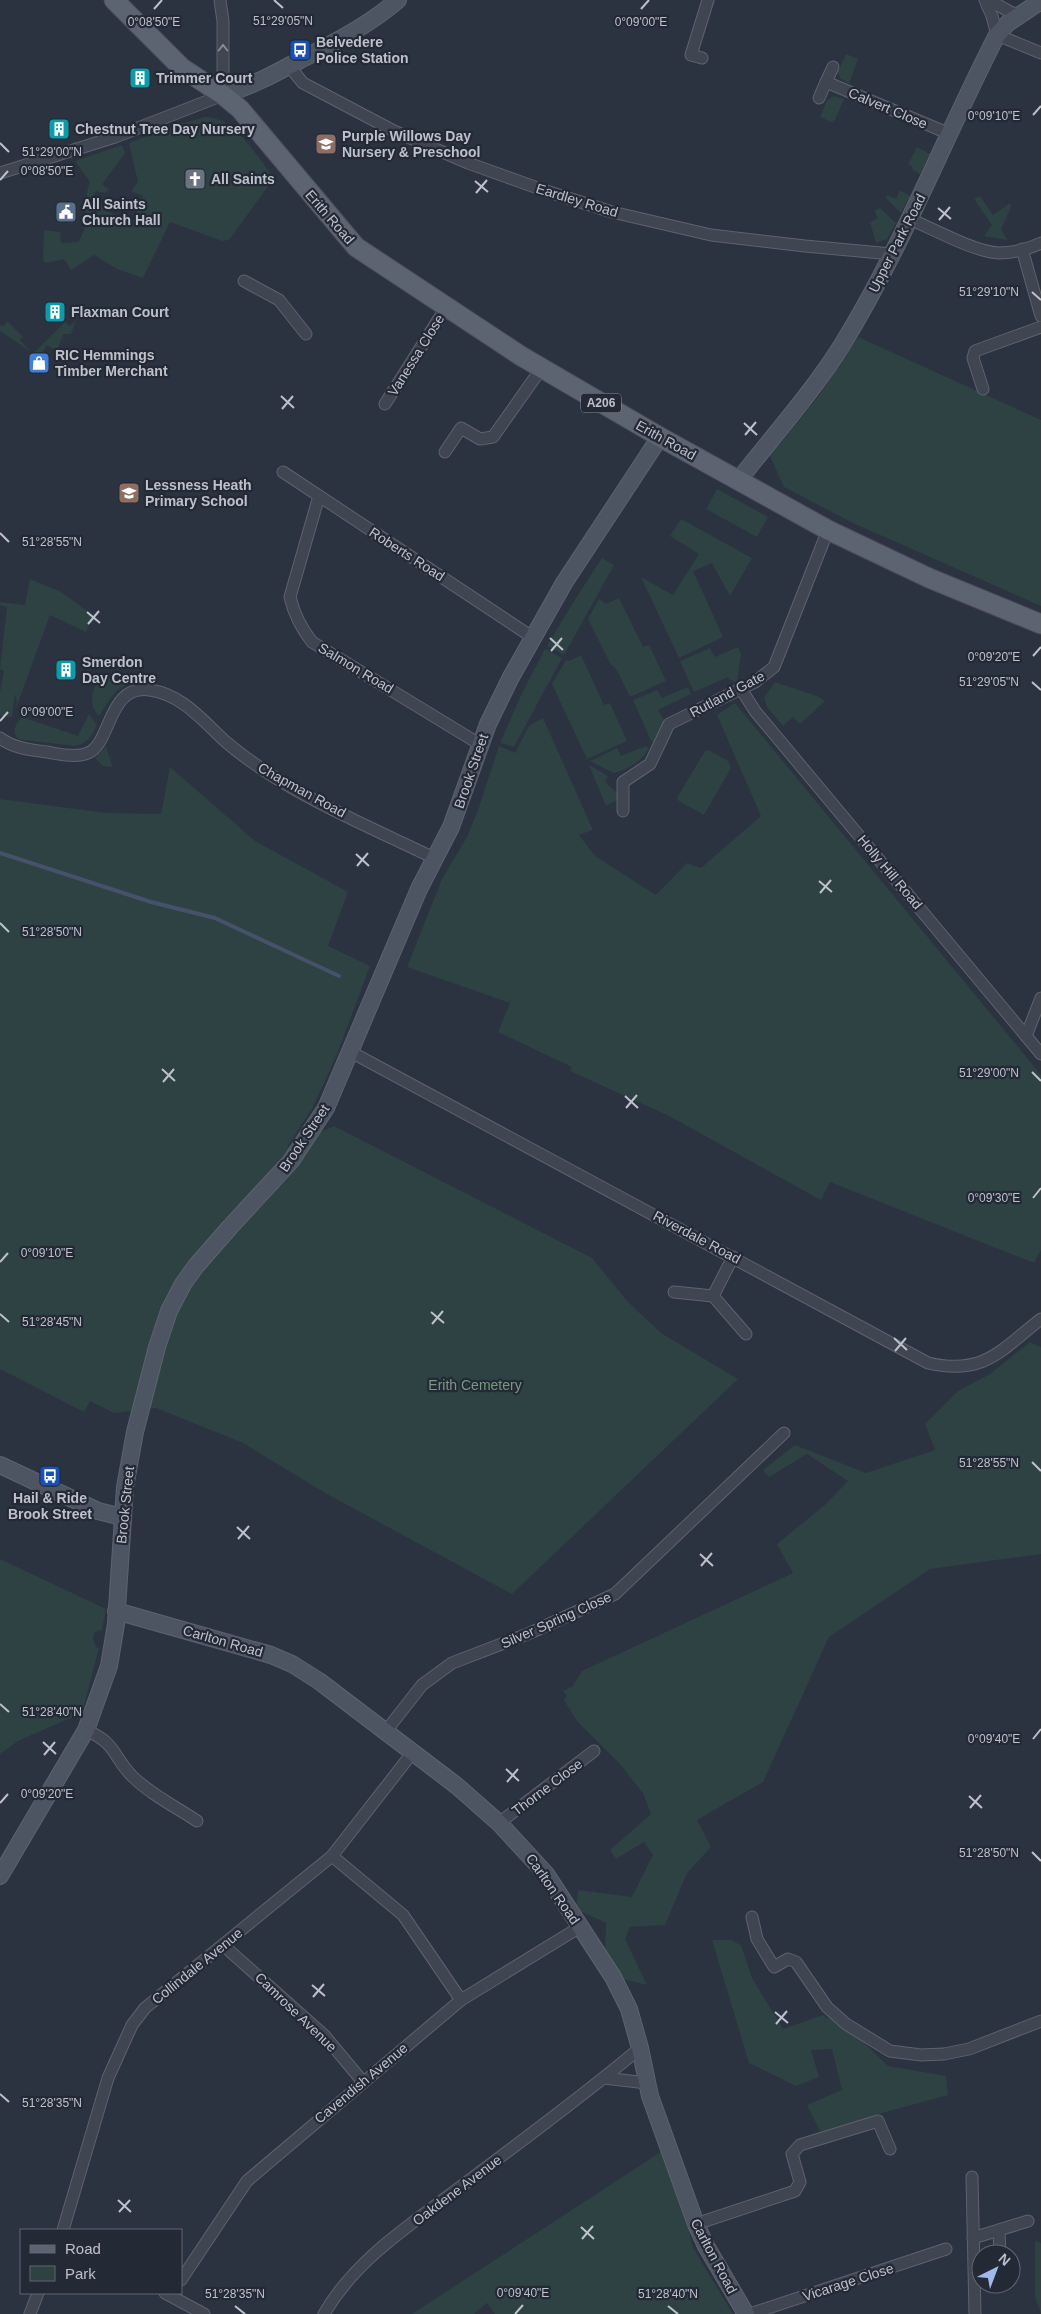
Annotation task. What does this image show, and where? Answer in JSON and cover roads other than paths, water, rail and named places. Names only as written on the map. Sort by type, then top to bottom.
[{"type":"main road","name":"A206","points":[[114,0],[182,68],[222,95]]},
{"type":"main road","name":"Erith Road","points":[[222,95],[248,119],[342,233],[356,247],[541,369],[828,530],[929,578],[1041,624]]},
{"type":"street","points":[[220,0],[223,21],[222,95]]},
{"type":"street","points":[[0,173],[125,133],[222,95],[248,87],[353,31],[398,0]]},
{"type":"street","points":[[679,52],[697,57],[708,0]]},
{"type":"street","points":[[984,0],[992,16],[997,35],[1041,53]]},
{"type":"street","points":[[989,0],[1012,12],[1022,14]]},
{"type":"street","name":"Upper Park Road","points":[[738,481],[812,388],[842,345],[910,220],[997,35],[1008,23],[1041,1]]},
{"type":"street","name":"Eardley Road","points":[[289,66],[303,83],[394,131],[468,163],[612,212],[704,233],[805,246],[892,254]]},
{"type":"street","points":[[819,98],[832,67]]},
{"type":"street","name":"Calvert Close","points":[[826,82],[950,134]]},
{"type":"street","points":[[910,220],[981,249],[999,253],[1041,243]]},
{"type":"street","points":[[1022,249],[1041,316]]},
{"type":"street","points":[[244,281],[279,300],[306,334]]},
{"type":"street","name":"Vanessa Close","points":[[385,404],[447,306]]},
{"type":"street","points":[[983,389],[973,358],[975,351],[1041,327]]},
{"type":"street","points":[[445,452],[461,428],[480,439],[493,436],[498,432],[541,369]]},
{"type":"street","name":"Brook Street","points":[[0,1876],[86,1730],[109,1666],[116,1611],[122,1517],[135,1432],[156,1347],[169,1312],[183,1284],[196,1266],[230,1226],[291,1162],[326,1108],[434,858],[451,827],[492,716],[532,637],[564,583],[660,437]]},
{"type":"street","name":"Roberts Road","points":[[282,472],[532,637]]},
{"type":"street","name":"Salmon Road","points":[[319,496],[290,597],[293,609],[304,632],[312,642],[481,745]]},
{"type":"street","name":"Rutland Gate","points":[[623,811],[623,782],[650,764],[669,724],[741,689],[767,674],[778,659],[828,530]]},
{"type":"street","name":"Holly Hill Road","points":[[741,689],[755,711],[1041,1054]]},
{"type":"street","name":"Chapman Road","points":[[0,738],[29,750],[83,754],[92,751],[98,745],[115,707],[135,692],[144,690],[162,692],[184,702],[239,752],[275,778],[434,858]]},
{"type":"street","points":[[1026,1036],[1041,998]]},
{"type":"street","name":"Riverdale Road","points":[[351,1052],[928,1363],[948,1368],[972,1365],[989,1360],[1041,1318]]},
{"type":"street","points":[[713,1296],[732,1257]]},
{"type":"street","points":[[674,1292],[713,1296],[746,1334]]},
{"type":"street","name":"Silver Spring Close","points":[[386,1731],[422,1686],[452,1663],[530,1633],[615,1594],[784,1433]]},
{"type":"street","points":[[0,1464],[98,1511],[122,1517]]},
{"type":"street","name":"Carlton Road","points":[[116,1611],[271,1655],[292,1664],[386,1731],[500,1822],[546,1874],[613,1977],[625,2001],[640,2048],[647,2083],[665,2141],[696,2224],[706,2246],[746,2314]]},
{"type":"street","points":[[86,1730],[102,1737],[112,1746],[120,1760],[140,1782],[197,1821]]},
{"type":"street","name":"Thorne Close","points":[[500,1822],[594,1751]]},
{"type":"street","name":"Collindale Avenue","points":[[62,2229],[108,2078],[132,2025],[145,2008],[224,1946],[332,1856],[413,1752]]},
{"type":"street","points":[[332,1856],[403,1915],[461,2000]]},
{"type":"street","points":[[752,1917],[757,1939],[774,1967],[788,1959],[796,1962],[827,2007],[846,2024],[890,2051],[921,2055],[957,2052],[1041,2021]]},
{"type":"street","name":"Cavendish Avenue","points":[[182,2278],[247,2181],[461,2000],[580,1927]]},
{"type":"street","name":"Camrose Avenue","points":[[224,1946],[324,2035],[363,2082]]},
{"type":"street","name":"Oakdene Avenue","points":[[324,2314],[336,2292],[352,2274],[417,2220],[604,2078],[640,2048]]},
{"type":"street","points":[[604,2078],[647,2083]]},
{"type":"street","points":[[696,2224],[795,2191],[800,2182],[792,2154],[800,2145],[878,2121],[890,2149]]},
{"type":"street","points":[[972,2178],[975,2314]]},
{"type":"street","points":[[973,2238],[1028,2221]]},
{"type":"street","points":[[999,2230],[1000,2244]]},
{"type":"street","name":"Vicarage Close","points":[[750,2314],[946,2249]]},
{"type":"street","points":[[30,2314],[38,2294]]},
{"type":"street","points":[[170,2294],[204,2314]]},
{"type":"waterway","points":[[0,853],[151,902],[215,918],[339,976]]},
{"type":"place","name":"Belvedere Police Station","points":[[300,50]]},
{"type":"place","name":"Trimmer Court","points":[[140,78]]},
{"type":"place","name":"Chestnut Tree Day Nursery","points":[[59,129]]},
{"type":"place","name":"Purple Willows Day Nursery & Preschool","points":[[326,144]]},
{"type":"place","name":"All Saints","points":[[195,179]]},
{"type":"place","name":"All Saints Church Hall","points":[[66,212]]},
{"type":"place","name":"Flaxman Court","points":[[55,312]]},
{"type":"place","name":"RIC Hemmings Timber Merchant","points":[[39,363]]},
{"type":"place","name":"Lessness Heath Primary School","points":[[129,493]]},
{"type":"place","name":"Smerdon Day Centre","points":[[66,670]]},
{"type":"place","name":"Hail & Ride Brook Street","points":[[50,1476]]},
{"type":"park label","name":"Erith Cemetery","points":[[475,1385]]}]
